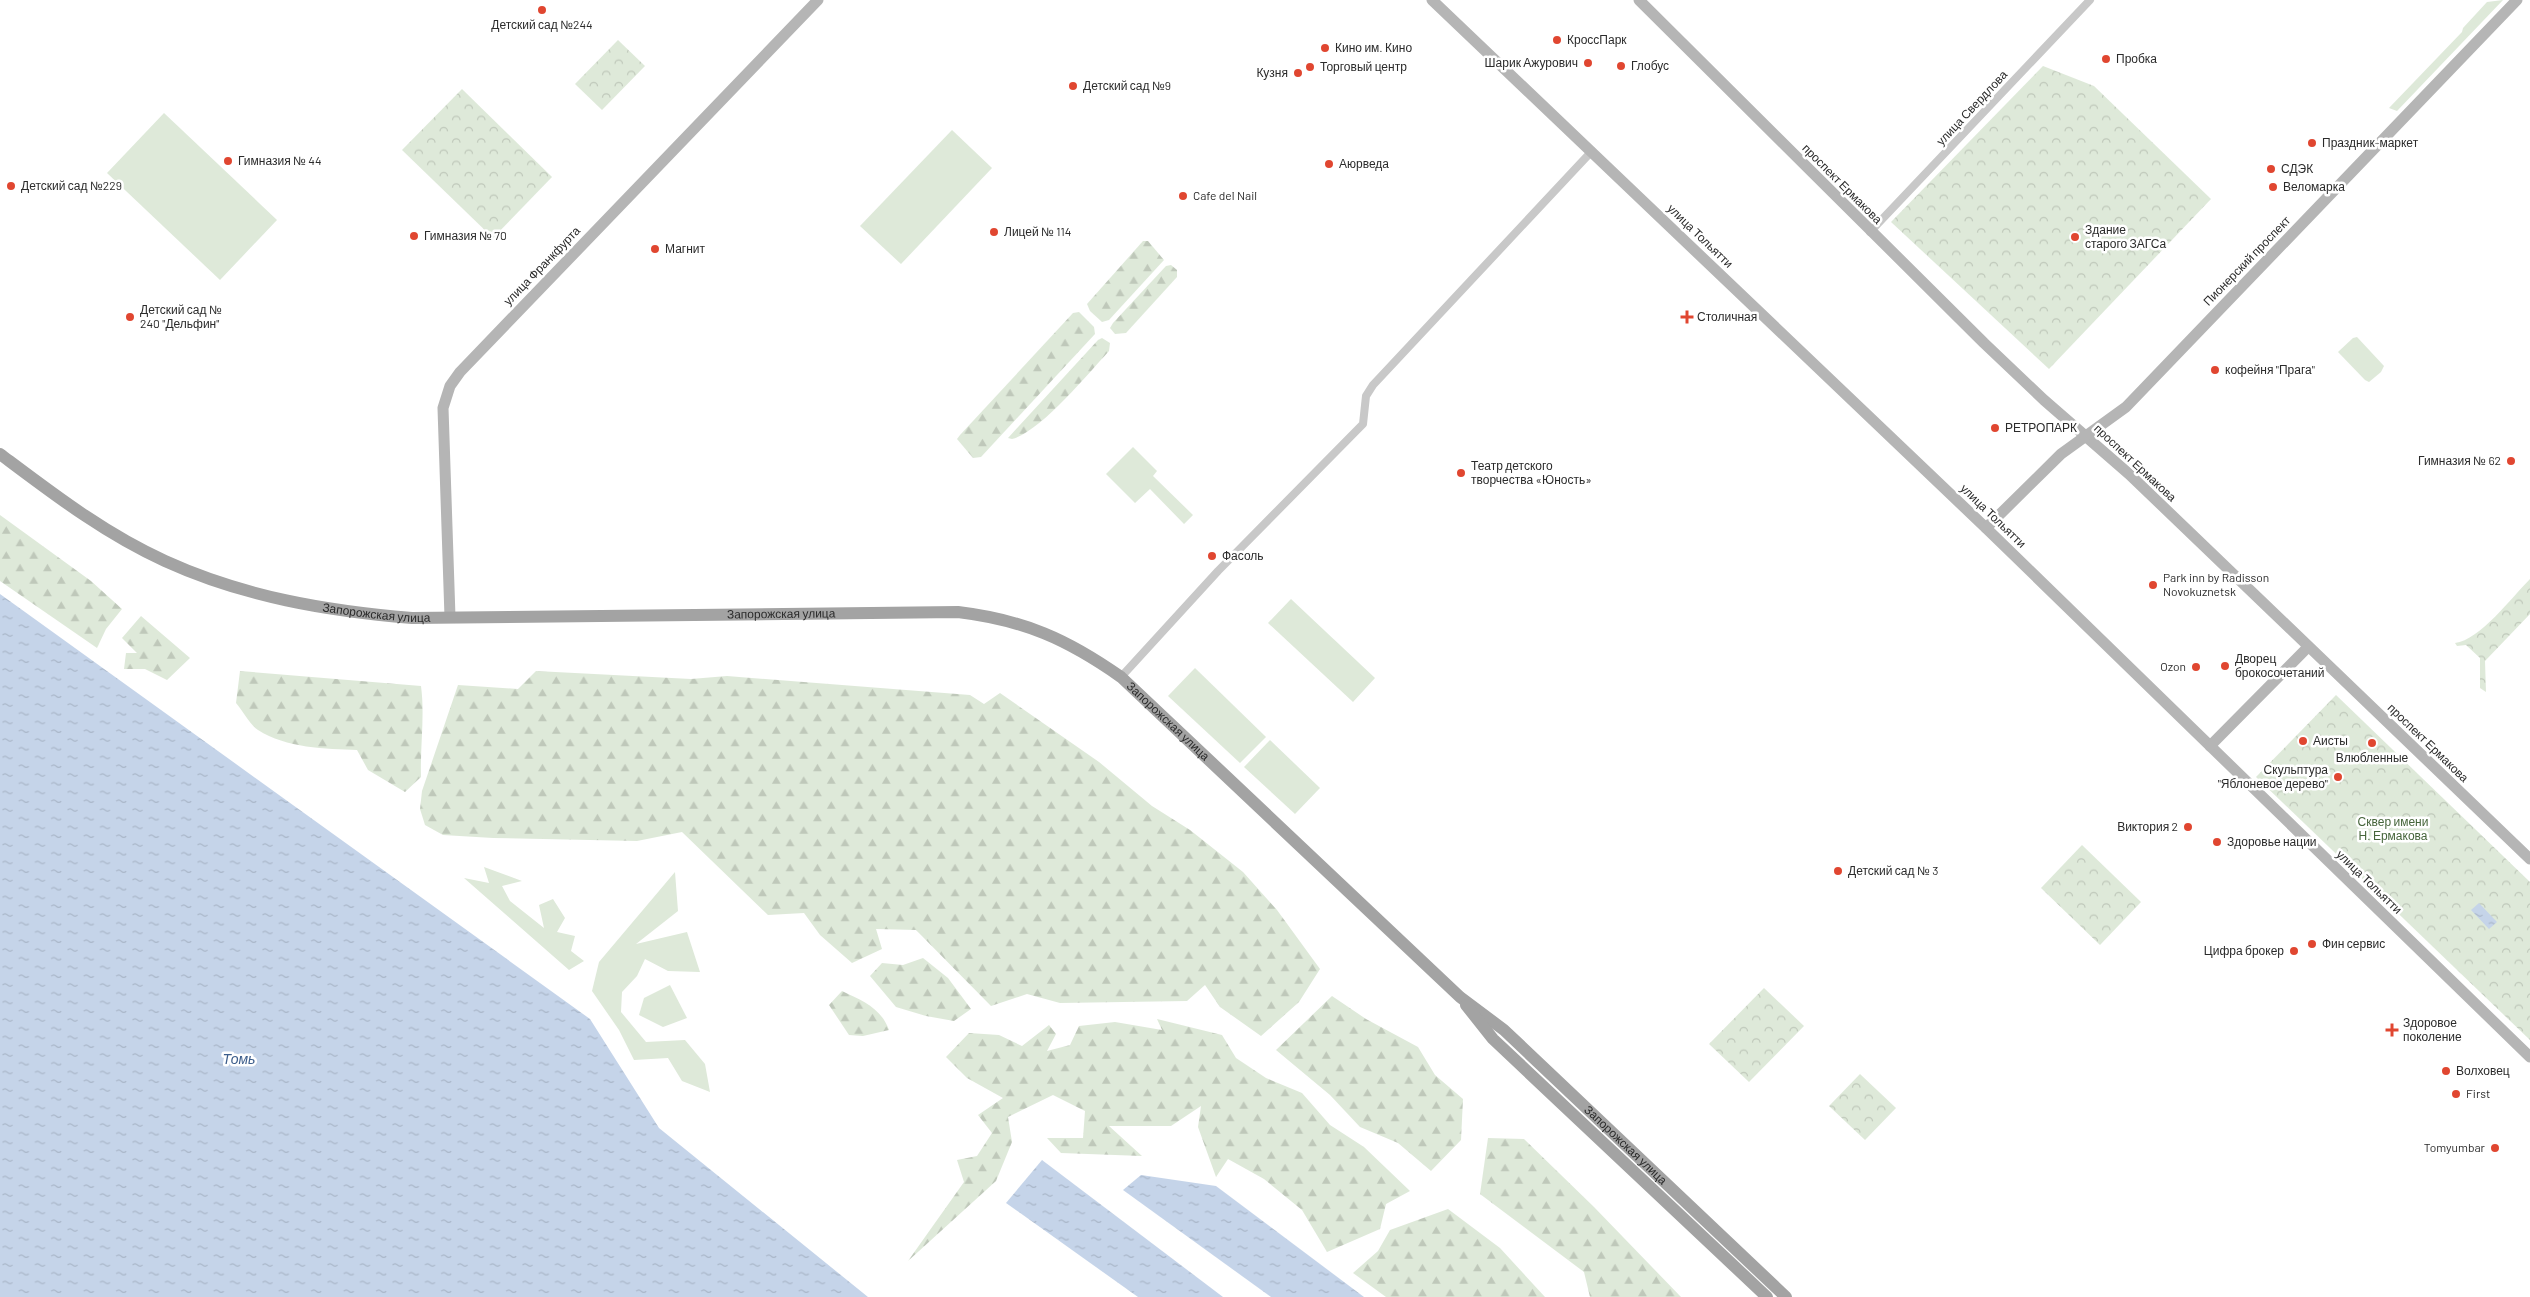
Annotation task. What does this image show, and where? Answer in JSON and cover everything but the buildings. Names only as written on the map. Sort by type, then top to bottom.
[{"type":"main road","name":"улица Франкфурта","points":[[450,617],[443,408],[450,386],[460,372],[818,0]]},
{"type":"main road","name":"улица Тольятти","points":[[1432,0],[1986,528],[2530,1057]]},
{"type":"main road","name":"проспект Ермакова","points":[[1639,0],[1870,232],[2044,400],[2087,437],[2530,859]]},
{"type":"main road","name":"Пионерский проспект","points":[[1986,528],[2060,454],[2087,437],[2126,407],[2517,0]]},
{"type":"main road","name":"Запорожская улица","points":[[0,454],[68,504],[119,537],[165,561],[227,585],[294,604],[364,614],[412,618],[958,612],[996,617],[1036,629],[1078,648],[1121,677],[1460,997],[1504,1030],[1786,1297]]},
{"type":"main road","points":[[2210,746],[2308,647]]},
{"type":"main road","name":"Запорожская улица","points":[[1460,997],[1493,1040],[1767,1297]]},
{"type":"street","name":"улица Свердлова","points":[[1870,232],[2090,0]]},
{"type":"street","points":[[1121,677],[1218,570],[1363,424],[1366,396],[1373,385],[1592,151]]},
{"type":"green space","points":[[2503,0],[2397,111],[2389,108],[2462,32],[2463,28],[2487,2]]},
{"type":"green space","points":[[618,40],[645,66],[602,110],[575,84]]},
{"type":"green space","points":[[2043,66],[2094,86],[2211,199],[2049,369],[1891,222]]},
{"type":"green space","points":[[462,89],[552,177],[493,238],[402,150]]},
{"type":"green space","points":[[164,113],[277,220],[220,280],[107,173]]},
{"type":"green space","points":[[952,130],[992,168],[901,264],[860,226]]},
{"type":"green space","points":[[1143,241],[1148,241],[1164,260],[1109,320],[1102,322],[1090,311],[1087,304]]},
{"type":"green space","points":[[1171,265],[1177,270],[1177,277],[1126,333],[1115,334],[1110,328],[1113,323],[1166,266]]},
{"type":"green space","points":[[1079,312],[1094,327],[1095,334],[981,457],[973,458],[957,439],[1073,313]]},
{"type":"green space","points":[[2357,337],[2384,366],[2381,372],[2369,382],[2338,352],[2353,338]]},
{"type":"green space","points":[[1102,338],[1110,343],[1109,351],[1076,388],[1036,426],[1012,439],[1008,438],[1098,340]]},
{"type":"green space","points":[[1133,447],[1157,471],[1153,476],[1193,515],[1184,524],[1150,489],[1135,503],[1106,474]]},
{"type":"green space","points":[[0,515],[91,581],[122,609],[106,629],[97,648],[0,581]]},
{"type":"green space","points":[[2530,579],[2530,614],[2485,661],[2486,692],[2480,688],[2480,658],[2466,645],[2457,646],[2455,643],[2465,640],[2485,626]]},
{"type":"green space","points":[[1291,599],[1375,678],[1353,702],[1268,623]]},
{"type":"green space","points":[[141,616],[190,658],[167,680],[145,669],[124,669],[126,653],[137,653],[122,638]]},
{"type":"green space","points":[[1195,668],[1266,737],[1240,763],[1168,696]]},
{"type":"green space","points":[[240,671],[421,686],[423,709],[421,777],[405,792],[368,770],[357,750],[319,748],[293,744],[281,741],[258,730],[236,703]]},
{"type":"green space","points":[[536,671],[691,679],[727,676],[970,695],[984,704],[1000,693],[1099,762],[1152,806],[1190,830],[1243,872],[1277,910],[1320,969],[1299,1002],[1261,1036],[1220,1007],[1205,985],[1187,1001],[1060,1003],[1027,994],[991,1006],[916,930],[876,929],[882,949],[852,963],[820,935],[804,913],[768,915],[682,832],[637,841],[493,838],[443,835],[425,825],[420,809],[422,791],[458,685],[518,689]]},
{"type":"green space","name":"Сквер имени Н. Ермакова","points":[[2336,695],[2530,882],[2530,1040],[2256,777]]},
{"type":"green space","points":[[1270,740],[1320,788],[1295,814],[1244,767]]},
{"type":"green space","points":[[2082,845],[2141,902],[2100,945],[2041,888]]},
{"type":"green space","points":[[484,867],[522,881],[502,886],[510,901],[544,928],[539,905],[553,899],[565,918],[557,932],[575,936],[571,951],[584,961],[569,970],[464,878],[489,883]]},
{"type":"green space","points":[[675,872],[678,911],[636,944],[687,932],[700,972],[668,971],[645,959],[637,976],[622,992],[621,1012],[646,1042],[685,1040],[705,1064],[710,1092],[682,1081],[668,1058],[634,1060],[619,1030],[592,991],[599,962]]},
{"type":"green space","points":[[923,958],[948,978],[971,1009],[954,1021],[926,1016],[896,1007],[870,976],[882,963],[903,965]]},
{"type":"green space","points":[[670,985],[687,1018],[663,1027],[639,1015],[644,998]]},
{"type":"green space","points":[[1764,988],[1804,1026],[1749,1082],[1709,1044]]},
{"type":"green space","points":[[842,991],[870,1006],[886,1022],[889,1030],[863,1036],[849,1035],[829,1005]]},
{"type":"green space","points":[[1332,996],[1366,1019],[1418,1047],[1435,1075],[1463,1099],[1461,1140],[1431,1171],[1398,1143],[1360,1127],[1330,1095],[1276,1050]]},
{"type":"green space","points":[[1157,1019],[1222,1035],[1236,1058],[1266,1078],[1302,1093],[1330,1125],[1364,1147],[1410,1191],[1386,1204],[1380,1229],[1327,1252],[1302,1210],[1264,1179],[1228,1159],[1216,1177],[1198,1127],[1201,1106],[1171,1126],[1109,1126],[1142,1156],[1061,1153],[1047,1138],[1083,1138],[1085,1111],[1053,1095],[1008,1117],[1012,1142],[996,1181],[908,1261],[964,1182],[957,1160],[977,1156],[992,1133],[978,1115],[1003,1098],[967,1078],[946,1057],[969,1033],[999,1035],[1022,1046],[1049,1025],[1056,1034],[1047,1051],[1070,1045],[1079,1026],[1115,1022],[1162,1030]]},
{"type":"green space","points":[[1860,1074],[1896,1108],[1865,1140],[1829,1106]]},
{"type":"green space","points":[[1488,1138],[1524,1139],[1594,1207],[1681,1297],[1590,1297],[1584,1272],[1480,1194]]},
{"type":"green space","points":[[1448,1209],[1500,1248],[1545,1297],[1386,1297],[1353,1273],[1378,1251],[1390,1230]]},
{"type":"water","name":"Томь","points":[[0,594],[590,1019],[659,1128],[868,1297],[0,1297]]},
{"type":"water","points":[[2479,903],[2497,922],[2489,929],[2471,910]]},
{"type":"water","points":[[1042,1160],[1223,1297],[1138,1297],[1006,1203]]},
{"type":"water","points":[[1141,1175],[1216,1186],[1364,1297],[1271,1297],[1123,1190]]},
{"type":"place","name":"Детский сад №244","points":[[542,10]]},
{"type":"place","name":"КроссПарк","points":[[1557,40]]},
{"type":"place","name":"Кино им. Кино","points":[[1325,48]]},
{"type":"place","name":"Пробка","points":[[2106,59]]},
{"type":"place","name":"Шарик Ажурович","points":[[1588,63]]},
{"type":"place","name":"Глобус","points":[[1621,66]]},
{"type":"place","name":"Торговый центр","points":[[1310,67]]},
{"type":"place","name":"Кузня","points":[[1298,73]]},
{"type":"place","name":"Детский сад №9","points":[[1073,86]]},
{"type":"place","name":"Праздник-маркет","points":[[2312,143]]},
{"type":"place","name":"Гимназия № 44","points":[[228,161]]},
{"type":"place","name":"Аюрведа","points":[[1329,164]]},
{"type":"place","name":"СДЭК","points":[[2271,169]]},
{"type":"place","name":"Детский сад №229","points":[[11,186]]},
{"type":"place","name":"Веломарка","points":[[2273,187]]},
{"type":"place","name":"Cafe del Nail","points":[[1183,196]]},
{"type":"place","name":"Лицей № 114","points":[[994,232]]},
{"type":"place","name":"Гимназия № 70","points":[[414,236]]},
{"type":"place","name":"Здание старого ЗАГСа","points":[[2075,237]]},
{"type":"place","name":"Магнит","points":[[655,249]]},
{"type":"place","name":"Детский сад № 240 \"Дельфин\"","points":[[130,317]]},
{"type":"place","name":"Столичная","points":[[1687,317]]},
{"type":"place","name":"кофейня \"Прага\"","points":[[2215,370]]},
{"type":"place","name":"РЕТРОПАРК","points":[[1995,428]]},
{"type":"place","name":"Гимназия № 62","points":[[2511,461]]},
{"type":"place","name":"Театр детского творчества «Юность»","points":[[1461,473]]},
{"type":"place","name":"Фасоль","points":[[1212,556]]},
{"type":"place","name":"Park inn by Radisson Novokuznetsk","points":[[2153,585]]},
{"type":"place","name":"Дворец брокосочетаний","points":[[2225,666]]},
{"type":"place","name":"Ozon","points":[[2196,667]]},
{"type":"place","name":"Аисты","points":[[2303,741]]},
{"type":"place","name":"Влюбленные","points":[[2372,743]]},
{"type":"place","name":"Скульптура \"Яблоневое дерево\"","points":[[2338,777]]},
{"type":"place","name":"Виктория 2","points":[[2188,827]]},
{"type":"place","name":"Здоровье нации","points":[[2217,842]]},
{"type":"place","name":"Детский сад № 3","points":[[1838,871]]},
{"type":"place","name":"Фин сервис","points":[[2312,944]]},
{"type":"place","name":"Цифра брокер","points":[[2294,951]]},
{"type":"place","name":"Здоровое поколение","points":[[2392,1030]]},
{"type":"place","name":"Волховец","points":[[2446,1071]]},
{"type":"place","name":"First","points":[[2456,1094]]},
{"type":"place","name":"Tomyumbar","points":[[2495,1148]]}]
